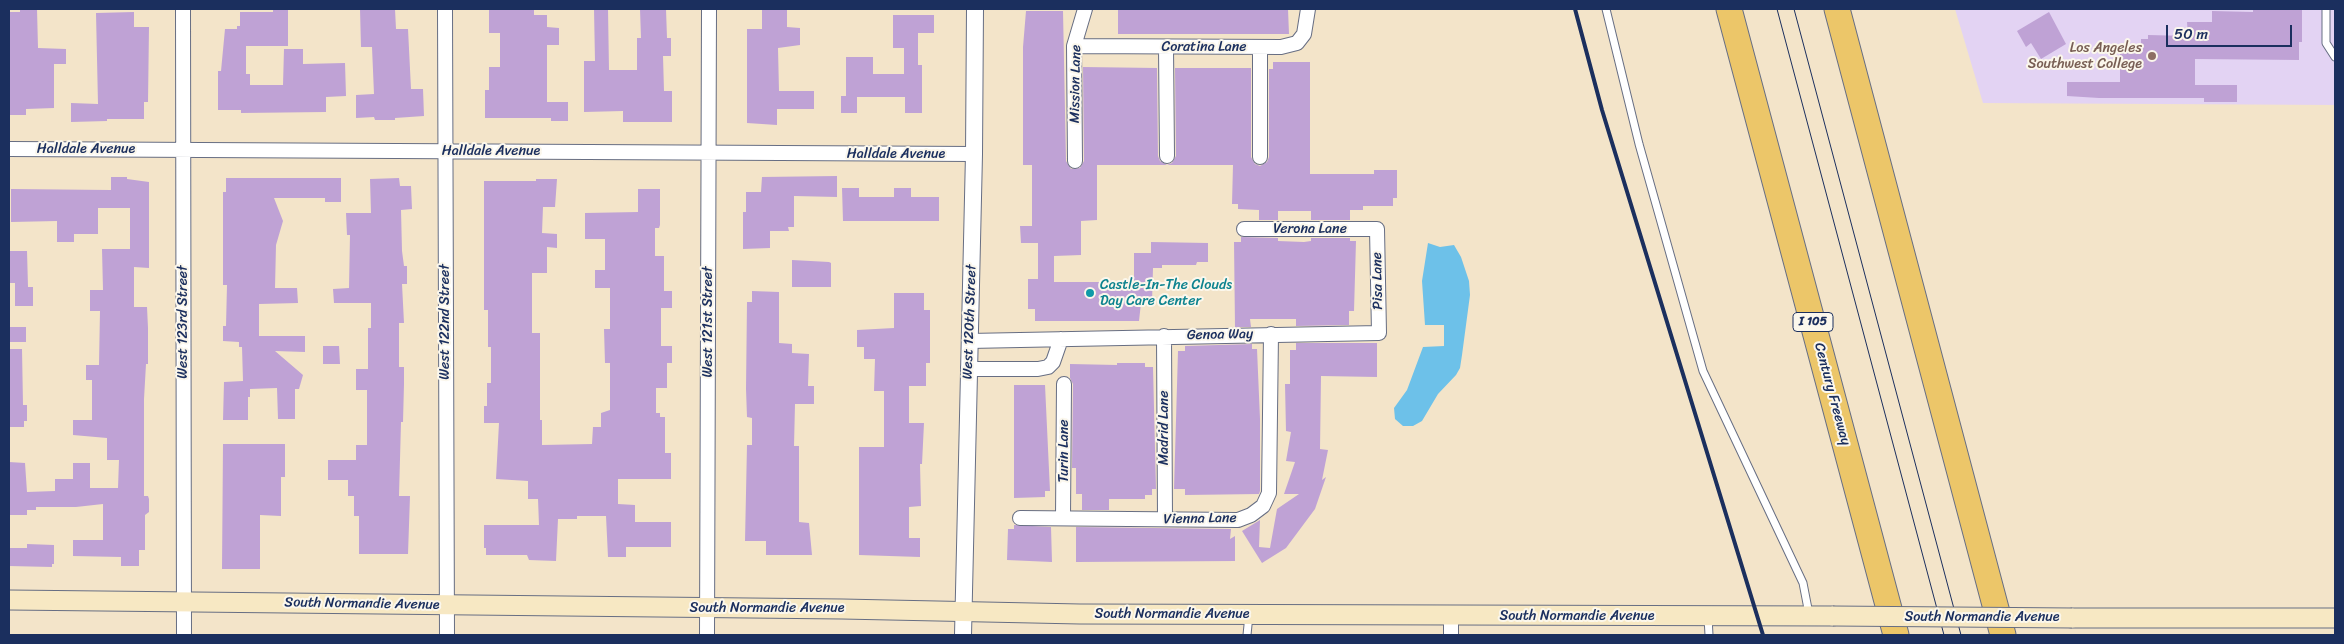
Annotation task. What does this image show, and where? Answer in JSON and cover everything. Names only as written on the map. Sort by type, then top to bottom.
[{"type":"highway","name":"Century Freeway","points":[[1729,9],[1896,635]]},
{"type":"highway","points":[[1837,9],[2004,635]]},
{"type":"main road","name":"South Normandie Avenue","points":[[9,600],[1451,616],[1708,626],[1833,616],[2335,618]]},
{"type":"street","name":"West 123rd Street","points":[[183,9],[184,635]]},
{"type":"street","name":"West 122nd Street","points":[[445,9],[444,151],[448,635]]},
{"type":"street","name":"West 121st Street","points":[[707,635],[709,9]]},
{"type":"street","name":"West 120th Street","points":[[963,635],[974,154],[975,9]]},
{"type":"street","name":"Mission Lane","points":[[1075,161],[1074,46],[1085,9]]},
{"type":"street","name":"Coratina Lane","points":[[1074,46],[1281,47],[1297,43],[1304,34],[1308,9]]},
{"type":"street","points":[[1166,46],[1167,156]]},
{"type":"street","points":[[1260,47],[1260,157]]},
{"type":"street","name":"Halldale Avenue","points":[[9,149],[974,154]]},
{"type":"street","name":"Verona Lane","points":[[1244,229],[1377,229]]},
{"type":"street","name":"Pisa Lane","points":[[1377,229],[1379,333]]},
{"type":"street","name":"Genoa Way","points":[[969,341],[1379,333]]},
{"type":"street","name":"Vienna Lane","points":[[1020,518],[1238,520],[1252,515],[1263,506],[1269,493],[1271,334]]},
{"type":"street","name":"Madrid Lane","points":[[1164,336],[1165,520]]},
{"type":"street","points":[[968,369],[1038,369],[1048,367],[1053,362],[1061,339]]},
{"type":"street","name":"Turin Lane","points":[[1063,517],[1064,384]]},
{"type":"street","points":[[1451,616],[1452,635]]},
{"type":"lane","points":[[1606,9],[1639,144],[1703,371],[1803,583],[1809,617]]},
{"type":"lane","points":[[2326,9],[2326,43],[2335,57]]},
{"type":"lane","points":[[1247,635],[1250,614]]},
{"type":"shaded area","name":"Los Angeles Southwest College","points":[[1955,9],[2335,9],[2335,105],[1983,103]]},
{"type":"water","points":[[1428,243],[1440,247],[1454,245],[1461,257],[1469,281],[1470,295],[1462,355],[1460,368],[1456,375],[1438,394],[1422,421],[1413,426],[1403,426],[1395,419],[1394,408],[1407,390],[1423,347],[1444,346],[1444,325],[1425,325],[1422,281]]},
{"type":"building","points":[[20,9],[37,9],[38,48],[66,49],[66,64],[54,64],[54,108],[26,109],[26,115],[9,115],[9,12],[20,12]]},
{"type":"building","points":[[273,9],[288,9],[288,46],[246,46],[246,74],[250,74],[250,85],[283,85],[284,49],[303,49],[303,64],[345,63],[346,96],[326,97],[326,112],[241,113],[241,110],[218,110],[218,71],[221,71],[225,29],[237,29],[237,26],[240,26],[240,12],[273,12]]},
{"type":"building","points":[[360,9],[395,9],[396,29],[408,29],[411,89],[423,89],[424,116],[395,118],[395,120],[375,120],[374,117],[356,118],[356,95],[374,94],[372,47],[361,47]]},
{"type":"building","points":[[489,9],[534,9],[534,15],[547,15],[547,27],[559,28],[559,45],[547,45],[547,102],[568,102],[568,121],[551,121],[551,118],[485,118],[485,90],[489,90],[489,67],[500,67],[500,33],[489,33]]},
{"type":"building","points":[[594,9],[608,9],[609,70],[637,70],[637,38],[641,38],[640,9],[666,9],[667,38],[671,38],[671,56],[663,56],[664,91],[672,91],[672,122],[623,122],[623,111],[584,112],[584,61],[595,61]]},
{"type":"building","points":[[762,9],[787,9],[787,27],[800,28],[800,45],[778,48],[779,91],[814,91],[814,109],[777,109],[777,125],[747,123],[747,29],[762,29]]},
{"type":"building","points":[[1118,9],[1288,9],[1289,34],[1118,34]]},
{"type":"building","points":[[2253,9],[2302,9],[2302,42],[2299,42],[2299,60],[2195,59],[2195,85],[2237,85],[2237,102],[2204,102],[2204,98],[2099,98],[2067,96],[2067,82],[2120,82],[2120,52],[2141,52],[2141,39],[2148,39],[2148,35],[2188,36],[2187,22],[2212,22],[2212,11],[2253,12]]},
{"type":"building","points":[[1026,11],[1063,11],[1066,161],[1071,169],[1080,168],[1084,161],[1083,67],[1157,68],[1158,156],[1160,161],[1167,165],[1097,165],[1097,220],[1081,221],[1081,255],[1054,256],[1054,282],[1134,282],[1134,253],[1151,253],[1151,242],[1208,243],[1208,262],[1197,262],[1196,265],[1162,265],[1162,268],[1153,268],[1152,303],[1141,303],[1139,321],[1035,321],[1035,309],[1028,309],[1028,279],[1038,279],[1038,243],[1021,243],[1020,226],[1032,226],[1032,165],[1023,165],[1023,47]]},
{"type":"building","points":[[134,12],[134,27],[149,27],[148,102],[144,102],[144,119],[107,119],[107,121],[71,122],[71,103],[98,104],[96,13]]},
{"type":"building","points":[[2049,12],[2066,44],[2041,59],[2031,43],[2026,47],[2017,31]]},
{"type":"building","points":[[893,15],[934,15],[934,33],[918,33],[918,65],[922,65],[922,113],[905,113],[905,97],[857,97],[857,113],[841,113],[841,96],[846,96],[846,57],[873,57],[873,74],[904,74],[904,48],[893,48]]},
{"type":"building","points":[[1273,62],[1310,62],[1310,174],[1374,174],[1374,170],[1397,170],[1397,198],[1393,198],[1393,206],[1363,206],[1363,210],[1350,210],[1350,220],[1311,220],[1311,211],[1278,211],[1278,220],[1259,220],[1259,210],[1238,209],[1238,204],[1232,204],[1233,165],[1167,165],[1172,163],[1176,156],[1175,68],[1251,68],[1251,157],[1255,164],[1260,166],[1267,162],[1269,157],[1269,69],[1273,69]]},
{"type":"building","points":[[837,176],[837,197],[794,196],[794,227],[788,227],[789,231],[770,231],[770,248],[743,249],[743,212],[746,212],[746,192],[761,192],[762,177]]},
{"type":"building","points":[[111,177],[127,177],[127,179],[149,182],[149,268],[134,267],[134,307],[147,307],[148,328],[148,364],[146,364],[144,399],[144,496],[148,496],[149,499],[149,512],[145,515],[145,550],[139,550],[139,566],[121,566],[121,557],[73,556],[73,540],[103,540],[103,504],[76,507],[36,507],[36,510],[27,510],[27,515],[9,515],[9,462],[25,463],[27,492],[55,491],[55,479],[73,479],[73,463],[90,463],[90,488],[118,488],[119,460],[107,460],[107,438],[73,435],[73,420],[92,420],[92,380],[86,380],[86,365],[99,365],[100,311],[90,311],[90,290],[103,290],[102,249],[130,249],[130,208],[98,208],[98,234],[74,234],[74,242],[57,242],[57,221],[11,222],[11,189],[111,190]]},
{"type":"building","points":[[226,178],[341,178],[341,202],[325,202],[325,198],[274,198],[283,221],[276,245],[275,288],[297,288],[298,303],[259,304],[259,336],[305,336],[305,352],[275,351],[303,375],[299,389],[295,389],[295,419],[278,419],[277,388],[250,389],[248,420],[223,420],[224,382],[243,381],[242,347],[239,347],[239,342],[223,341],[223,326],[226,326],[227,285],[223,285],[223,192],[226,192]]},
{"type":"building","points":[[399,178],[400,186],[411,186],[412,209],[401,210],[402,251],[404,266],[407,266],[407,284],[402,284],[404,323],[399,323],[399,367],[404,367],[404,384],[399,496],[410,496],[408,554],[359,554],[359,516],[354,516],[354,496],[348,496],[348,480],[328,480],[328,460],[356,460],[356,445],[367,445],[367,390],[356,390],[356,369],[368,369],[368,328],[371,328],[371,303],[334,303],[333,289],[349,288],[350,235],[347,235],[346,213],[371,213],[370,179]]},
{"type":"building","points":[[536,179],[557,179],[555,207],[543,207],[542,233],[557,234],[557,248],[547,247],[547,273],[532,273],[532,333],[540,333],[540,420],[542,420],[542,445],[592,444],[593,427],[601,427],[601,413],[610,410],[610,363],[605,363],[604,329],[610,329],[610,288],[595,288],[595,270],[605,270],[605,239],[585,239],[585,213],[638,212],[638,189],[660,189],[660,225],[659,228],[655,228],[655,256],[664,256],[664,291],[672,291],[672,308],[661,308],[661,346],[672,346],[672,363],[667,363],[667,388],[656,388],[656,413],[660,413],[660,417],[665,417],[665,453],[671,453],[671,479],[618,479],[618,504],[635,505],[635,522],[671,522],[671,547],[626,547],[626,557],[608,557],[606,516],[577,516],[577,519],[558,519],[556,561],[529,560],[527,555],[486,555],[486,548],[484,548],[484,525],[539,525],[538,499],[528,499],[528,481],[496,479],[499,423],[484,423],[484,406],[487,406],[487,383],[491,383],[491,347],[488,347],[488,310],[484,310],[484,181],[536,181]]},
{"type":"building","points":[[842,188],[859,188],[859,197],[894,197],[894,188],[911,188],[911,197],[939,197],[939,221],[843,221]]},
{"type":"building","points":[[1241,237],[1278,238],[1278,241],[1304,242],[1311,241],[1311,238],[1350,238],[1350,241],[1356,241],[1354,311],[1349,311],[1349,325],[1296,326],[1296,319],[1250,319],[1251,327],[1235,327],[1234,242],[1241,242]]},
{"type":"building","points":[[9,251],[27,251],[28,287],[33,287],[33,306],[15,306],[15,283],[9,283]]},
{"type":"building","points":[[792,260],[831,263],[831,287],[792,287]]},
{"type":"building","points":[[752,291],[779,292],[779,343],[792,344],[792,353],[809,354],[808,386],[814,386],[814,404],[795,404],[794,446],[799,446],[799,522],[809,523],[812,555],[766,555],[766,541],[745,541],[747,445],[752,445],[752,418],[747,417],[746,389],[747,302],[752,302]]},
{"type":"building","points":[[894,293],[924,293],[924,310],[930,310],[930,363],[926,363],[926,386],[909,386],[909,423],[924,423],[922,464],[920,464],[921,506],[909,507],[909,538],[920,538],[920,557],[859,555],[859,447],[884,447],[884,391],[874,391],[875,359],[864,359],[864,347],[857,347],[857,330],[894,328]]},
{"type":"building","points":[[9,327],[26,327],[26,342],[10,342]]},
{"type":"building","points":[[1296,343],[1377,343],[1377,377],[1321,376],[1320,449],[1328,450],[1322,480],[1326,477],[1315,509],[1286,548],[1262,563],[1242,531],[1260,520],[1259,547],[1270,548],[1277,509],[1299,494],[1284,494],[1295,462],[1286,461],[1291,432],[1286,431],[1285,384],[1290,384],[1290,350],[1296,350]]},
{"type":"building","points":[[1252,344],[1252,349],[1257,349],[1260,419],[1259,494],[1185,495],[1185,489],[1174,489],[1178,351],[1185,351],[1185,346]]},
{"type":"building","points":[[323,346],[339,346],[340,364],[323,364]]},
{"type":"building","points":[[9,349],[22,349],[23,405],[27,405],[27,421],[24,421],[24,427],[9,427]]},
{"type":"building","points":[[1117,363],[1145,363],[1145,367],[1153,367],[1156,489],[1152,489],[1152,495],[1145,495],[1145,499],[1109,499],[1109,510],[1082,510],[1082,494],[1076,494],[1076,468],[1072,468],[1073,384],[1070,378],[1070,364],[1117,365]]},
{"type":"building","points":[[1014,385],[1045,385],[1050,491],[1045,491],[1045,497],[1014,498]]},
{"type":"building","points":[[223,444],[285,444],[285,477],[281,477],[281,516],[260,515],[260,569],[222,569]]},
{"type":"building","points":[[1014,525],[1051,527],[1052,562],[1007,560],[1008,529],[1014,529]]},
{"type":"building","points":[[1076,527],[1231,529],[1230,539],[1235,536],[1235,561],[1076,562]]},
{"type":"building","points":[[27,544],[54,545],[54,564],[52,564],[52,567],[9,566],[9,548],[27,548]]},
{"type":"tram line","points":[[1777,9],[1944,635]]},
{"type":"tram line","points":[[1794,9],[1961,635]]},
{"type":"railway","points":[[1575,9],[1602,110],[1763,635]]},
{"type":"place","name":"Los Angeles Southwest College","points":[[2152,56]]},
{"type":"place","name":"Castle-In-The Clouds Day Care Center","points":[[1090,293]]}]
